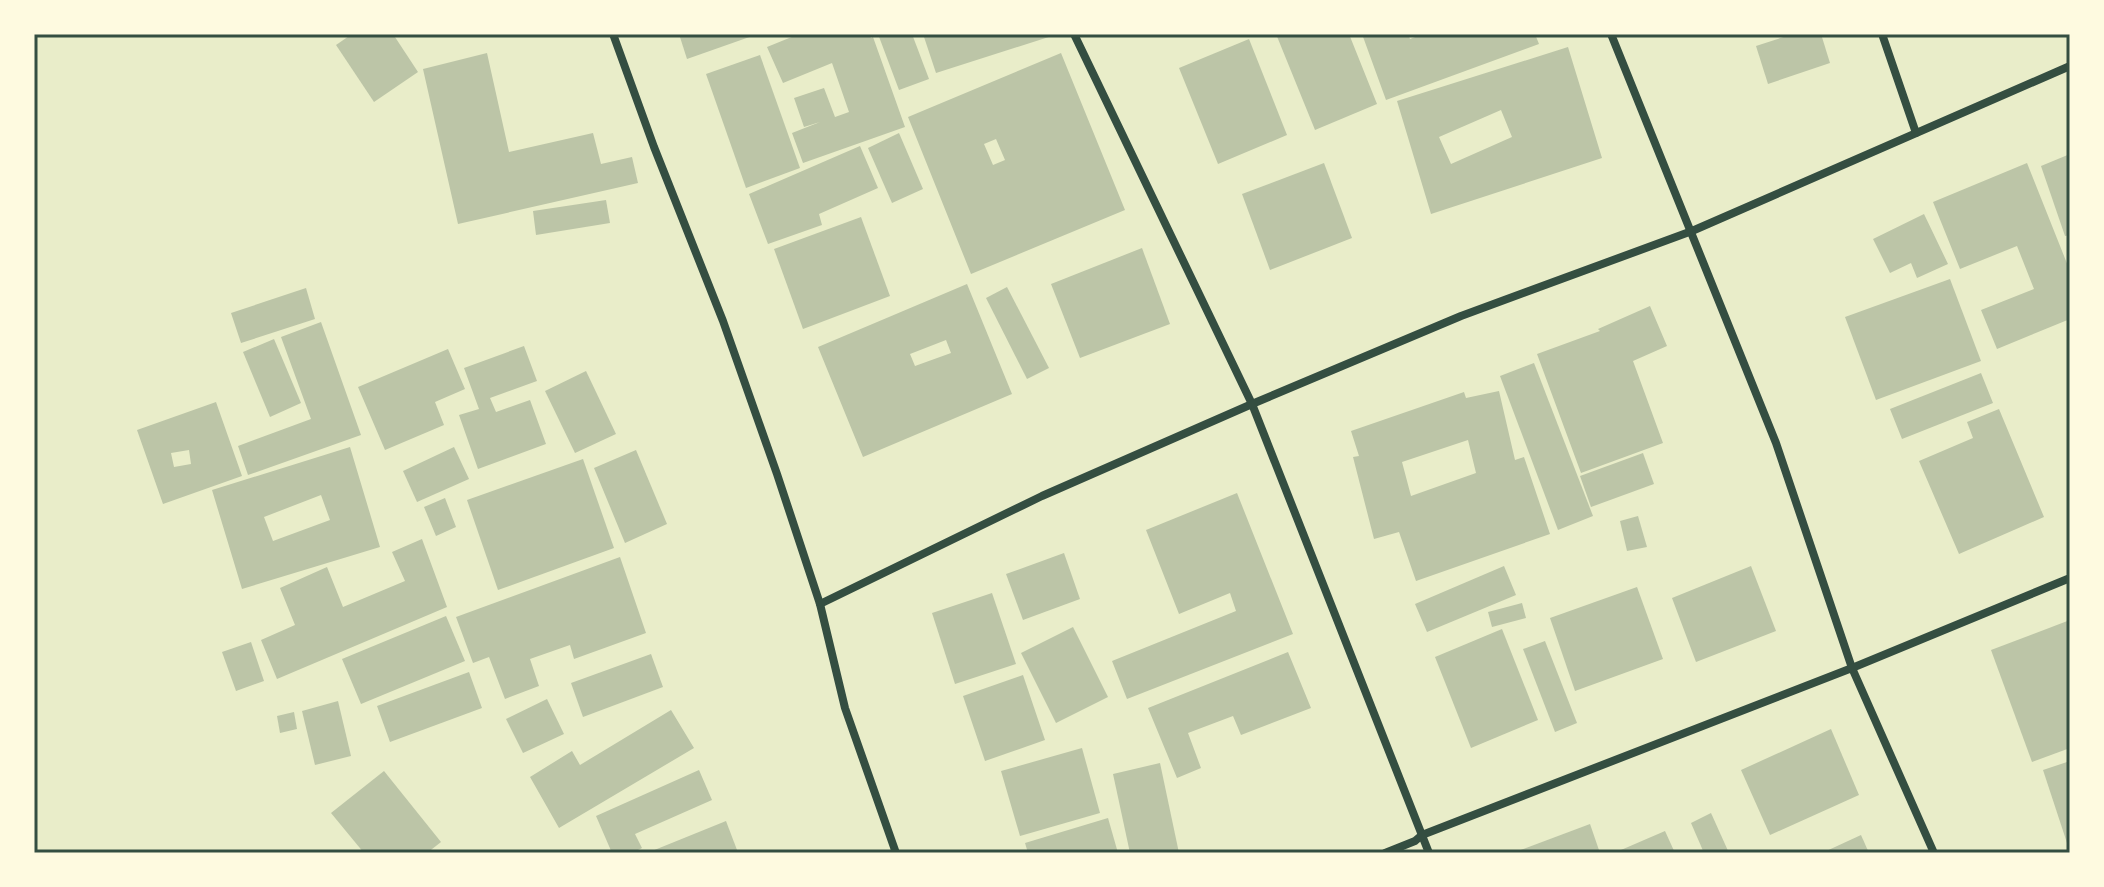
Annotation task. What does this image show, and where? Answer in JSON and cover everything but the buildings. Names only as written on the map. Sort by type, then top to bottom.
[{"type":"street","points":[[613,34],[723,321],[820,604],[845,708],[896,853]]},
{"type":"street","points":[[1074,34],[1252,404],[1429,853]]},
{"type":"street","points":[[1611,34],[1776,443],[1852,668],[1934,853]]},
{"type":"street","points":[[1882,34],[1916,133]]},
{"type":"street","points":[[820,604],[1042,496],[1252,404],[1461,316],[1692,231],[2070,66]]},
{"type":"street","points":[[1385,853],[1422,835],[1852,668],[2070,578]]}]
